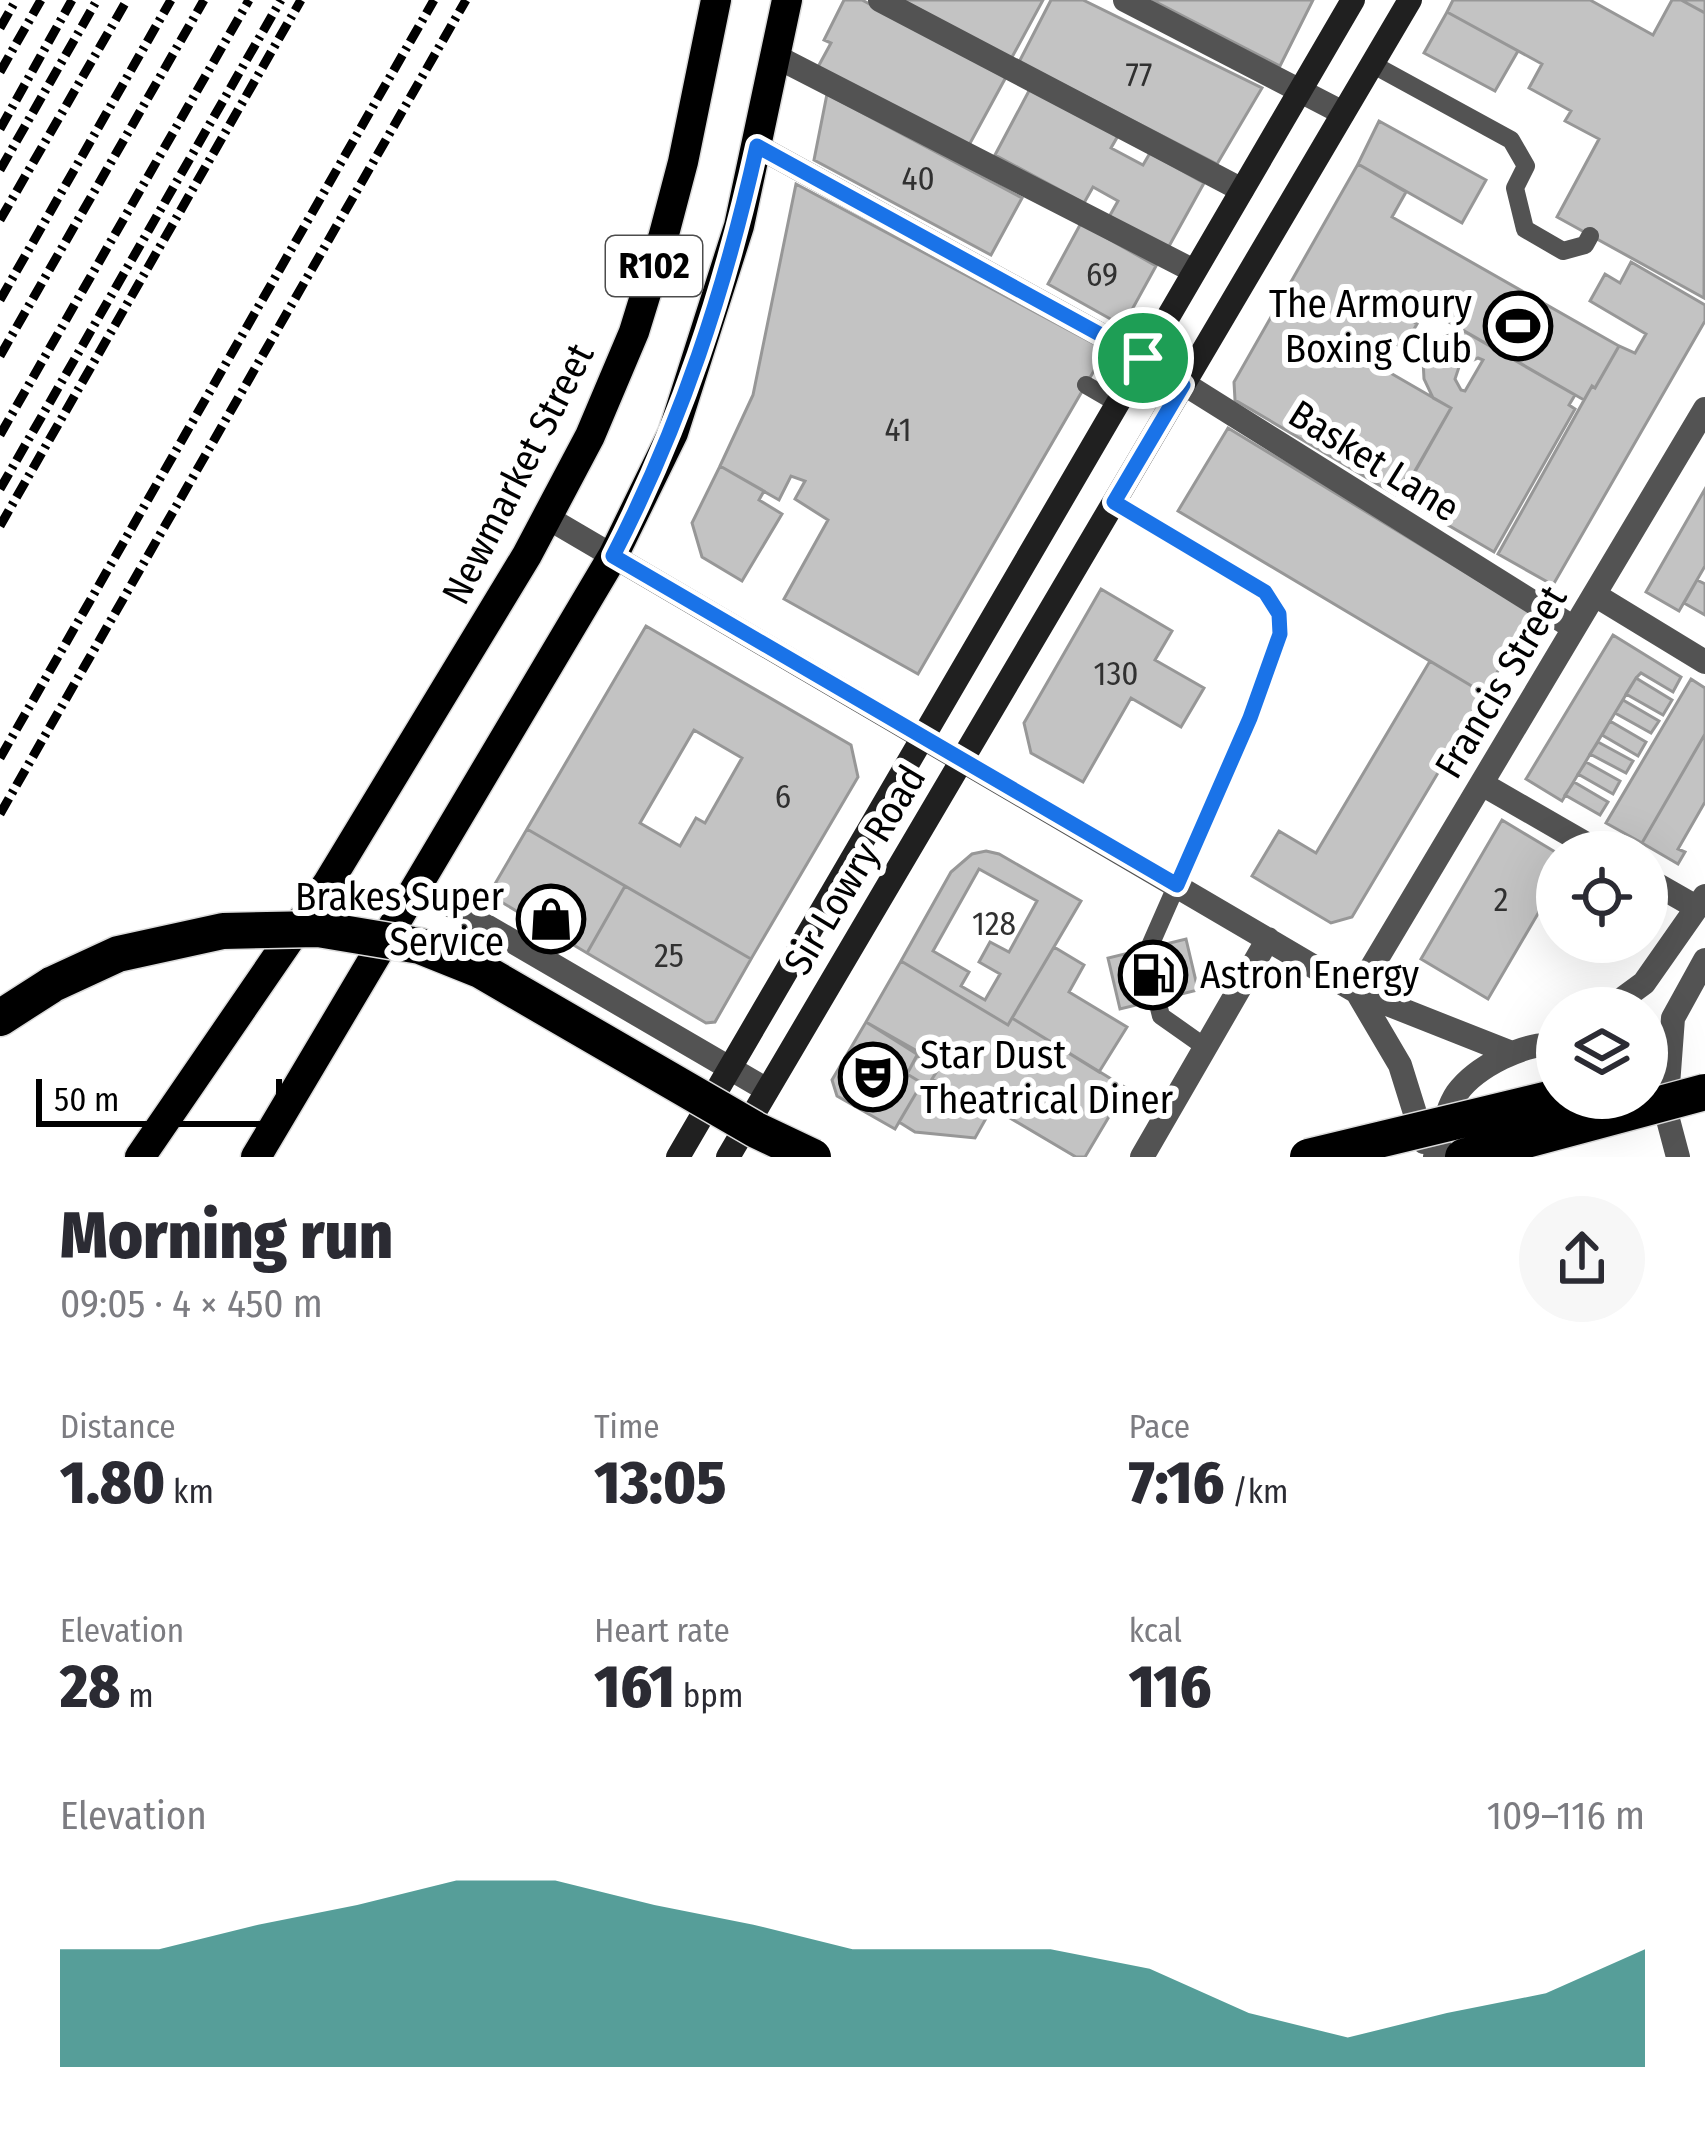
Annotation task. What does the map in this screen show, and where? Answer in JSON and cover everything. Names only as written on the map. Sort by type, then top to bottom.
[{"type":"highway","points":[[0,1018],[53,983],[118,954],[224,931],[317,929],[420,946],[480,970],[756,1130],[813,1157]]},
{"type":"highway","points":[[1668,1093],[1705,1079]]},
{"type":"highway","points":[[1463,1157],[1705,1092]]},
{"type":"highway","points":[[1308,1157],[1536,1102]]},
{"type":"main road","name":"Newmarket Street","points":[[140,1157],[328,883],[548,518],[590,436],[634,332],[683,162],[716,0]]},
{"type":"main road","name":"R102","points":[[256,1157],[613,556],[673,433],[739,226],[787,0]]},
{"type":"main road","name":"Sir Lowry Road","points":[[678,1157],[1353,0]]},
{"type":"main road","name":"Sir Lowry Road","points":[[728,1157],[1410,0]]},
{"type":"street","points":[[880,0],[1242,190]]},
{"type":"street","points":[[1125,0],[1343,113]]},
{"type":"street","points":[[777,57],[1194,271]]},
{"type":"street","name":"Basket Lane","points":[[757,146],[1143,358],[1455,541],[1574,628]]},
{"type":"street","name":"Francis Street","points":[[1358,992],[1705,410]]},
{"type":"street","points":[[548,518],[1358,992],[1509,1052]]},
{"type":"street","points":[[1595,595],[1705,662]]},
{"type":"street","points":[[1482,784],[1564,831]]},
{"type":"street","points":[[416,885],[767,1090]]},
{"type":"street","points":[[1639,987],[1700,902],[1668,888]]},
{"type":"street","points":[[1142,1157],[1268,939]]},
{"type":"street","points":[[1668,1041],[1673,1018],[1705,960]]},
{"type":"street","points":[[1358,992],[1400,1065],[1432,1157]]},
{"type":"street","points":[[1432,1157],[1457,1094],[1509,1052],[1536,1046]]},
{"type":"street","points":[[1664,1119],[1678,1157]]},
{"type":"lane","points":[[1372,64],[1510,140],[1526,166],[1515,188],[1526,230],[1563,250],[1586,245],[1590,236]]},
{"type":"lane","points":[[1086,385],[1117,404]]},
{"type":"lane","points":[[1114,502],[1265,592],[1279,614],[1280,634],[1250,718],[1149,948]]},
{"type":"lane","points":[[1157,1000],[1161,1016],[1205,1047]]},
{"type":"building","points":[[844,0],[862,0],[1006,77],[968,147],[818,67],[831,43],[824,40]]},
{"type":"building","points":[[902,0],[1043,0],[1011,59]]},
{"type":"building","points":[[1051,0],[1083,0],[1262,88],[1217,164],[1019,62]]},
{"type":"building","points":[[1152,0],[1313,0],[1280,66]]},
{"type":"building","points":[[1453,0],[1590,0],[1653,35],[1672,0],[1705,13],[1704,298],[1557,217],[1599,139],[1565,121],[1571,111],[1529,88],[1542,64],[1447,12]]},
{"type":"building","points":[[1681,0],[1705,0],[1705,13]]},
{"type":"building","points":[[1447,12],[1518,51],[1495,91],[1424,53]]},
{"type":"building","points":[[1031,87],[1119,134],[1111,148],[1143,165],[1150,153],[1204,183],[1168,248],[1109,217],[1118,201],[1093,187],[1084,203],[995,155]]},
{"type":"building","points":[[827,94],[1022,198],[991,255],[814,160]]},
{"type":"building","points":[[1379,121],[1486,180],[1462,223],[1358,164]]},
{"type":"building","points":[[1358,164],[1406,192],[1392,217],[1619,346],[1584,400],[1402,295],[1393,311],[1417,324],[1403,348],[1382,336],[1368,360],[1451,408],[1412,477],[1408,475],[1396,495],[1235,400],[1234,382]]},
{"type":"building","points":[[796,184],[1106,350],[918,674],[784,599],[828,520],[795,499],[805,481],[791,476],[779,500],[720,466],[753,395]]},
{"type":"building","points":[[1081,223],[1156,266],[1123,326],[1048,284]]},
{"type":"building","points":[[1631,262],[1705,305],[1705,321],[1553,585],[1498,554],[1592,386],[1595,388],[1619,346],[1635,353],[1646,334],[1590,301],[1605,274],[1620,283]]},
{"type":"building","points":[[1462,330],[1575,395],[1569,405],[1575,409],[1494,552],[1400,497],[1451,408],[1433,398],[1424,379],[1423,360],[1432,342]],"holes":[[[1483,360],[1465,391],[1461,390],[1455,379],[1459,367]]]},
{"type":"building","points":[[1228,428],[1531,612],[1485,694],[1178,511]]},
{"type":"building","points":[[720,466],[764,491],[759,500],[782,514],[742,581],[702,557],[692,523]]},
{"type":"building","points":[[1705,489],[1705,566],[1679,611],[1646,592]]},
{"type":"building","points":[[1697,580],[1705,584],[1705,615],[1684,603]]},
{"type":"building","points":[[1101,589],[1172,631],[1155,660],[1204,688],[1181,727],[1131,698],[1083,782],[1031,753],[1024,723]]},
{"type":"building","points":[[646,626],[851,745],[858,777],[751,959],[527,829]],"holes":[[[694,730],[742,758],[705,823],[696,818],[680,846],[640,823]]]},
{"type":"building","points":[[1613,635],[1681,677],[1673,692],[1641,673],[1636,678],[1562,801],[1526,779]]},
{"type":"building","points":[[1430,661],[1485,694],[1352,917],[1331,923],[1252,876],[1279,831],[1316,853]]},
{"type":"building","points":[[1636,678],[1672,700],[1663,715],[1626,694]]},
{"type":"building","points":[[1691,679],[1705,688],[1705,734],[1649,831],[1620,831],[1606,823]]},
{"type":"building","points":[[1623,700],[1659,721],[1651,733],[1615,713]]},
{"type":"building","points":[[1610,721],[1646,742],[1638,756],[1602,735]]},
{"type":"building","points":[[1705,734],[1705,802],[1678,849],[1685,852],[1678,864],[1668,858],[1668,831],[1649,831]]},
{"type":"building","points":[[1598,742],[1633,761],[1626,773],[1590,754]]},
{"type":"building","points":[[1586,762],[1620,781],[1613,794],[1578,774]]},
{"type":"building","points":[[1574,782],[1608,802],[1600,815],[1565,795]]},
{"type":"building","points":[[1502,820],[1536,840],[1536,917],[1488,999],[1421,959]]},
{"type":"building","points":[[527,829],[625,886],[587,953],[493,897],[492,889]]},
{"type":"building","points":[[986,851],[1081,901],[1008,1025],[901,961],[951,872],[972,854]]},
{"type":"building","points":[[979,869],[1037,901],[1009,952],[990,942],[979,962],[1000,974],[985,1000],[961,986],[969,972],[933,951]]},
{"type":"building","points":[[625,886],[751,959],[715,1022],[706,1023],[587,953]]},
{"type":"building","points":[[1186,939],[1198,990],[1120,1009],[1108,958]]},
{"type":"building","points":[[1054,947],[1084,965],[1069,992],[1127,1027],[1099,1072],[1012,1018]]},
{"type":"building","points":[[901,961],[1008,1025],[1012,1018],[1126,1088],[1085,1157],[1076,1157],[966,1092],[962,1097],[932,1079],[939,1068],[866,1022]]},
{"type":"building","name":"Star Dust Theatrical Diner","points":[[866,1022],[919,1052],[907,1074],[922,1083],[895,1129],[837,1096],[832,1080]]},
{"type":"building","points":[[917,1055],[939,1068],[932,1079],[989,1113],[975,1138],[915,1132],[899,1122],[922,1083],[907,1074]]},
{"type":"railway","points":[[0,28],[16,0]]},
{"type":"railway","points":[[0,72],[41,0]]},
{"type":"railway","points":[[0,129],[72,0]]},
{"type":"railway","points":[[0,170],[97,0]]},
{"type":"railway","points":[[0,220],[127,0]]},
{"type":"railway","points":[[0,300],[171,0]]},
{"type":"railway","points":[[0,356],[204,0]]},
{"type":"railway","points":[[0,435],[249,0]]},
{"type":"railway","points":[[0,489],[281,0]]},
{"type":"railway","points":[[0,526],[301,0]]},
{"type":"railway","points":[[0,758],[434,0]]},
{"type":"railway","points":[[0,814],[466,0]]},
{"type":"place","name":"The Armoury Boxing Club","points":[[1518,326]]},
{"type":"place","name":"Brakes Super Service","points":[[551,919]]},
{"type":"place","name":"Astron Energy","points":[[1153,975]]},
{"type":"place","name":"Star Dust Theatrical Diner","points":[[873,1077]]},
{"type":"route","points":[[757,146],[1143,358],[1183,385],[1114,502],[1265,592],[1279,614],[1280,634],[1250,718],[1177,885],[613,556],[673,433],[739,226],[757,146]]}]
